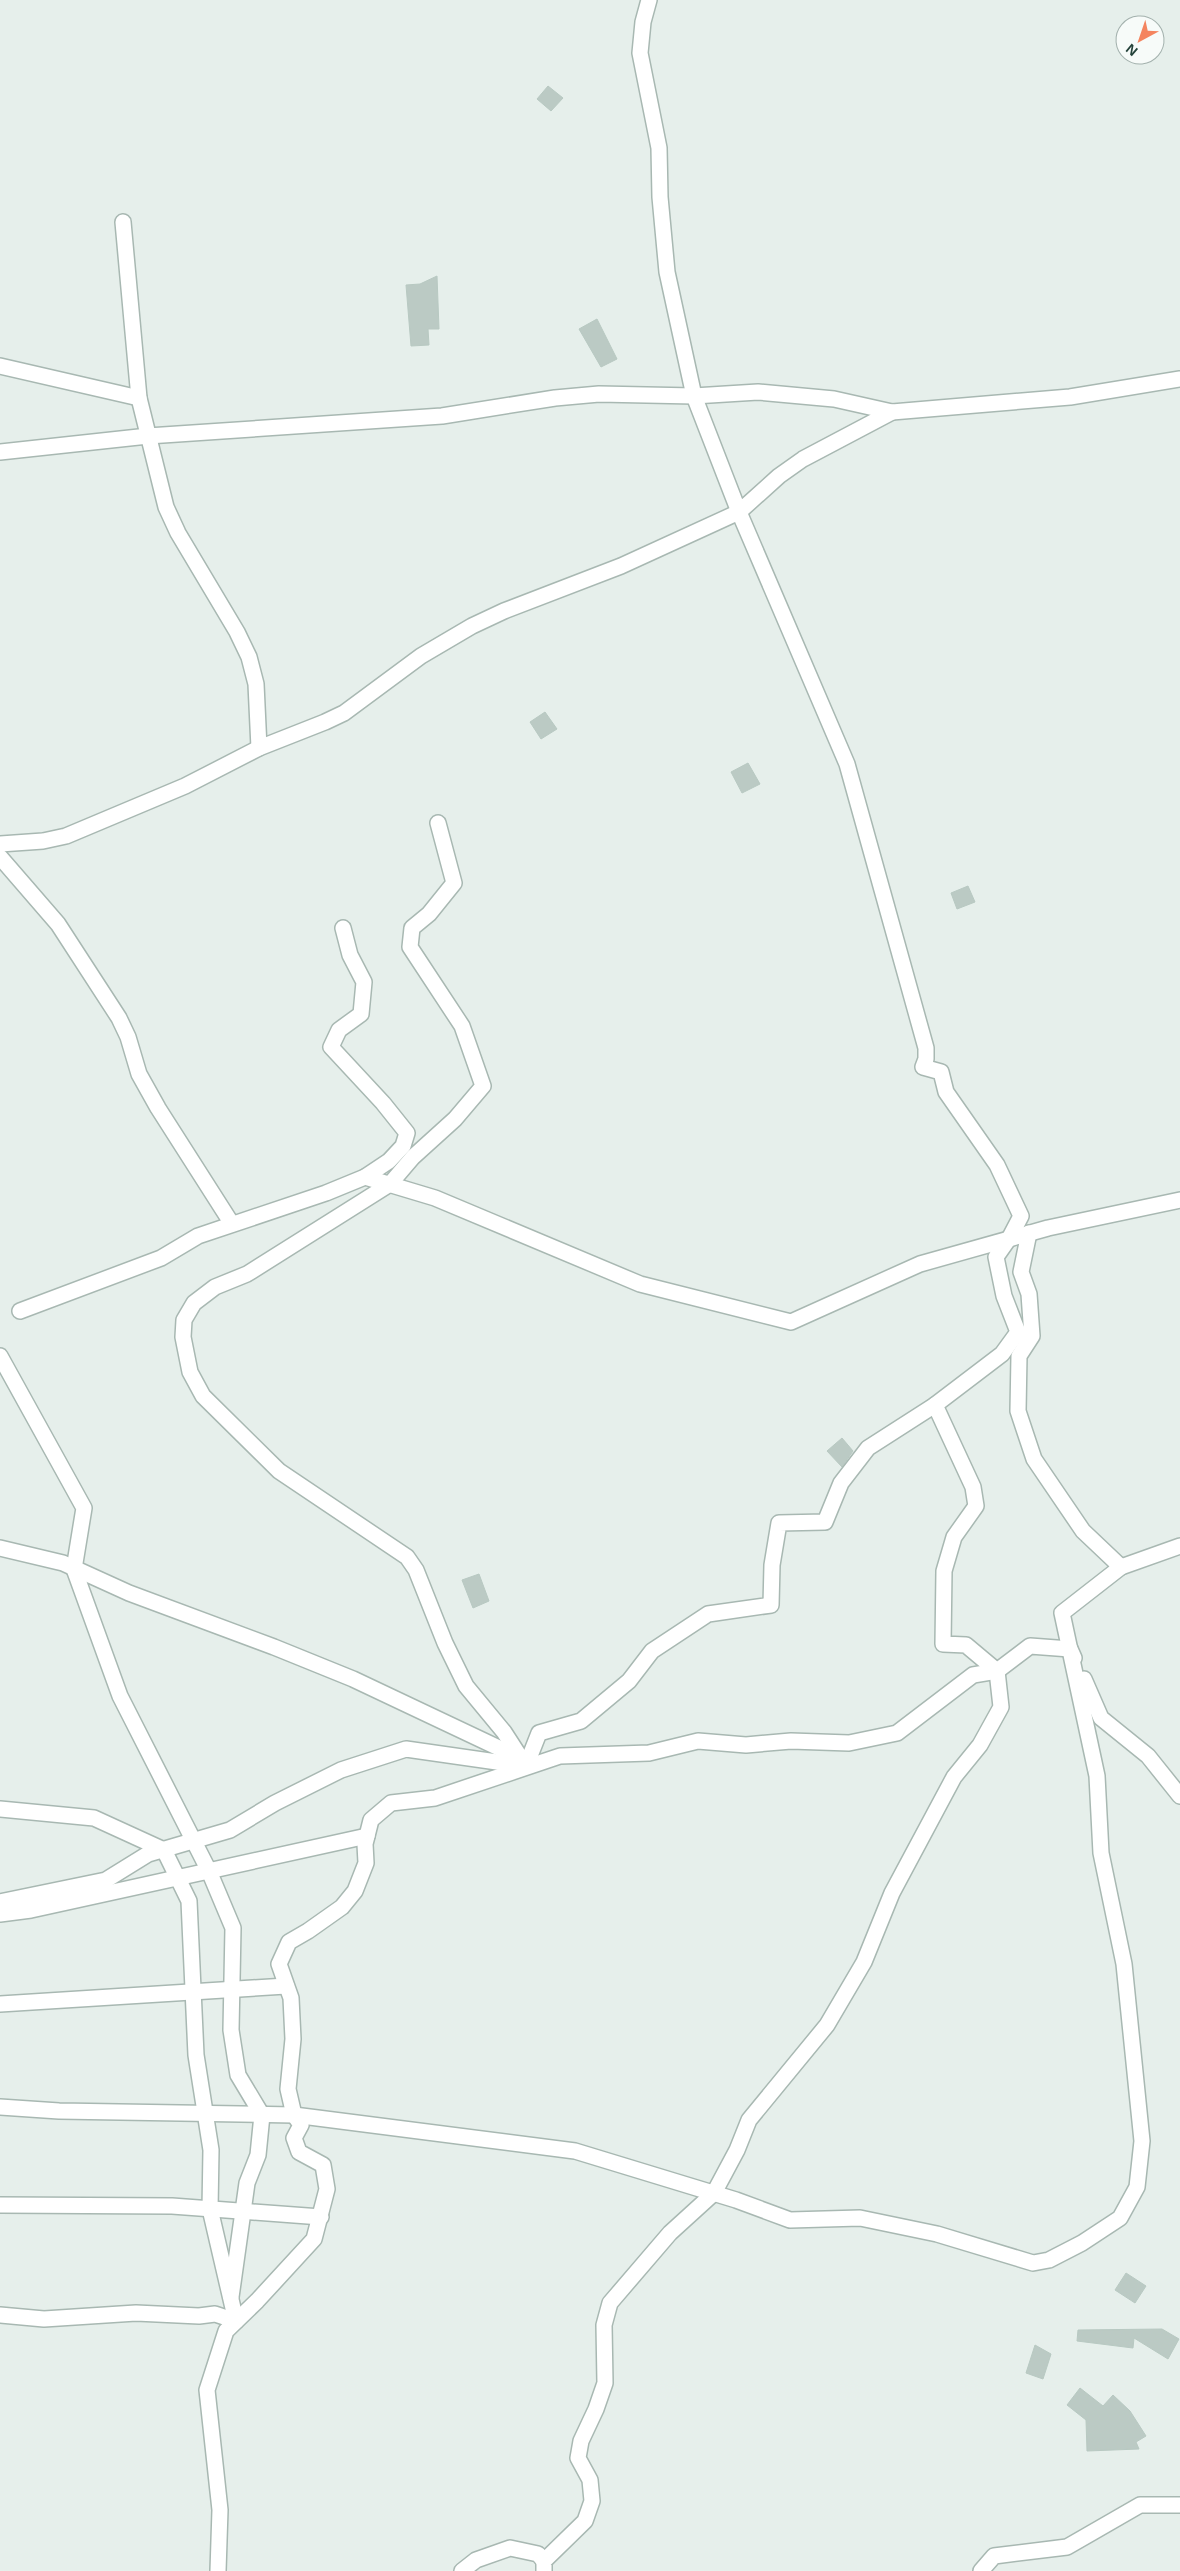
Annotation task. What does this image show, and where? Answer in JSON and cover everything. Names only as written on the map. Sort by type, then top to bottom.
[{"type":"street","points":[[524,1763],[539,1733],[581,1721],[630,1680],[652,1652],[708,1614],[771,1605],[772,1565],[779,1523],[825,1522],[841,1483],[868,1448],[935,1405],[1002,1354],[1018,1332],[1004,1296],[996,1258],[1010,1238],[1020,1216],[997,1165],[946,1092],[941,1072],[923,1067],[926,1059],[926,1048],[847,764],[739,512],[694,396],[667,272],[660,197],[659,148],[640,53],[643,22],[649,0]]},
{"type":"street","points":[[123,222],[139,398],[166,507],[178,533],[238,632],[249,657],[256,684],[259,748]]},
{"type":"street","points":[[0,366],[139,398]]},
{"type":"street","points":[[0,452],[148,436],[442,416],[555,398],[599,394],[694,396],[758,392],[834,399],[892,412],[1070,397],[1180,380]]},
{"type":"street","points":[[0,844],[43,841],[66,836],[185,786],[259,748],[344,713],[421,656],[472,626],[504,611],[621,566],[739,512],[779,476],[803,459],[892,412]]},
{"type":"street","points":[[438,822],[454,883],[429,914],[412,928],[410,946],[462,1026],[483,1086],[454,1119],[413,1157],[390,1184],[247,1274],[215,1287],[194,1303],[184,1320],[183,1337],[190,1372],[203,1396],[279,1471],[406,1557],[416,1570],[445,1643],[466,1686],[504,1732],[524,1763]]},
{"type":"street","points":[[0,857],[58,924],[119,1018],[128,1037],[139,1074],[158,1108],[232,1224]]},
{"type":"street","points":[[20,1311],[161,1258],[198,1236],[326,1193],[365,1177],[389,1161],[403,1146],[407,1133],[377,1096],[330,1047],[339,1030],[361,1014],[363,998],[364,982],[350,955],[343,928]]},
{"type":"street","points":[[365,1177],[435,1198],[640,1284],[791,1322],[920,1264],[1030,1233],[1180,1200]]},
{"type":"street","points":[[1030,1233],[1021,1272],[1029,1294],[1032,1336],[1019,1356],[1018,1411],[1034,1459],[1083,1531],[1121,1567]]},
{"type":"street","points":[[0,1356],[84,1508],[74,1568],[120,1696],[194,1840],[233,1928],[231,2030],[238,2075],[262,2115],[258,2155],[246,2182],[231,2297]]},
{"type":"street","points":[[462,2571],[476,2560],[510,2548],[538,2554],[544,2566],[585,2521],[592,2501],[590,2480],[578,2458],[581,2440],[605,2383],[604,2325],[610,2303],[670,2233],[714,2193],[737,2150],[749,2120],[827,2025],[864,1962],[892,1893],[954,1777],[980,1746],[1001,1708],[997,1672],[966,1645],[943,1644],[944,1571],[954,1537],[976,1506],[973,1487],[935,1405]]},
{"type":"street","points":[[0,2107],[294,2115],[574,2151],[714,2193],[790,2220],[860,2218],[937,2234],[1033,2263],[1049,2260],[1082,2243],[1120,2218],[1137,2187],[1142,2142],[1124,1964],[1101,1853],[1097,1776],[1062,1613],[1121,1567],[1180,1546]]},
{"type":"street","points":[[0,1548],[63,1563],[129,1594],[208,1621],[353,1679],[524,1763]]},
{"type":"street","points":[[218,2571],[220,2510],[207,2390],[226,2331],[314,2239],[327,2189],[323,2165],[299,2152],[294,2138],[301,2125],[294,2115],[288,2089],[293,2039],[291,1998],[279,1964],[289,1942],[308,1932],[342,1907],[355,1891],[366,1863],[367,1836],[371,1820],[392,1804],[435,1798],[524,1763],[560,1756],[649,1753],[698,1741],[746,1745],[790,1741],[848,1743],[897,1733],[973,1675],[997,1672],[1030,1646],[1070,1649]]},
{"type":"street","points":[[1070,1649],[1101,1718],[1148,1756],[1180,1796]]},
{"type":"street","points":[[0,1902],[106,1880],[148,1854],[230,1830],[275,1803],[341,1770],[406,1749],[524,1763]]},
{"type":"street","points":[[0,1809],[94,1818],[164,1850],[189,1901],[196,2055],[211,2150],[210,2209],[236,2321]]},
{"type":"street","points":[[0,1914],[31,1910],[367,1836]]},
{"type":"street","points":[[0,2004],[286,1986]]},
{"type":"street","points":[[0,2205],[210,2209],[321,2217]]},
{"type":"street","points":[[0,2315],[44,2319],[136,2313],[199,2316],[215,2314],[236,2321]]},
{"type":"street","points":[[981,2571],[994,2556],[1067,2547],[1140,2505],[1180,2505]]},
{"type":"building","points":[[548,86],[563,98],[551,111],[537,99]]},
{"type":"building","points":[[437,276],[439,329],[428,329],[429,345],[411,346],[406,285],[420,284]]},
{"type":"building","points":[[597,319],[617,359],[601,367],[579,329]]},
{"type":"building","points":[[545,712],[557,729],[541,739],[530,722]]},
{"type":"building","points":[[748,763],[760,784],[742,793],[731,772]]},
{"type":"building","points":[[968,886],[975,902],[957,909],[951,893]]},
{"type":"building","points":[[842,1438],[853,1451],[842,1467],[827,1451]]},
{"type":"building","points":[[479,1574],[489,1601],[473,1608],[462,1580]]},
{"type":"building","points":[[1126,2273],[1146,2286],[1135,2303],[1115,2290]]},
{"type":"building","points":[[1162,2329],[1179,2339],[1168,2359],[1134,2338],[1133,2348],[1077,2341],[1078,2330]]},
{"type":"building","points":[[1035,2345],[1051,2354],[1043,2379],[1026,2373]]},
{"type":"building","points":[[1080,2388],[1103,2406],[1113,2395],[1130,2411],[1146,2436],[1136,2442],[1139,2449],[1087,2451],[1086,2420],[1067,2405]]}]
